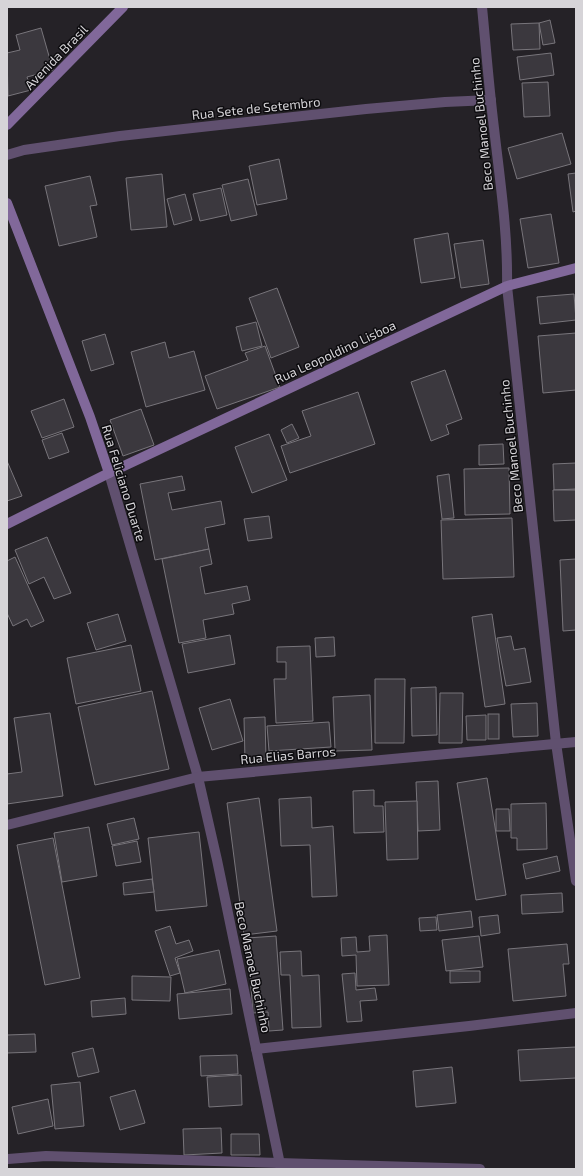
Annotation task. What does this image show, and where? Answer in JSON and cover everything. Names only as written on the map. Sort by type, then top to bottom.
[{"type":"street","name":"Avenida Brasil","points":[[7,125],[123,7]]},
{"type":"street","name":"Beco Manoel Buchinho","points":[[482,7],[490,100],[505,223],[507,286],[556,743],[576,881]]},
{"type":"street","name":"Rua Sete de Setembro","points":[[7,155],[24,150],[120,136],[366,109],[445,102],[490,100]]},
{"type":"street","name":"Rua Sete de Setembro","points":[[7,147],[24,150]]},
{"type":"street","name":"Rua Feliciano Duarte","points":[[7,203],[90,417],[109,472],[198,777]]},
{"type":"street","name":"Rua Leopoldino Lisboa","points":[[7,524],[109,472],[507,286],[576,268]]},
{"type":"street","name":"Rua Elias Barros","points":[[7,825],[198,777],[576,742]]},
{"type":"street","name":"Beco Manoel Buchinho","points":[[198,777],[217,860],[280,1166]]},
{"type":"street","points":[[256,1049],[576,1013]]},
{"type":"street","points":[[9,1161],[46,1156],[280,1166],[480,1169]]},
{"type":"building","points":[[550,20],[555,43],[543,45],[539,23]]},
{"type":"building","points":[[539,23],[540,49],[513,50],[511,24]]},
{"type":"building","points":[[41,28],[53,70],[27,77],[31,90],[8,96],[7,53],[20,50],[16,35]]},
{"type":"building","points":[[551,53],[554,75],[520,80],[517,57]]},
{"type":"building","points":[[548,82],[550,116],[524,117],[522,83]]},
{"type":"building","points":[[562,133],[571,164],[517,179],[508,148]]},
{"type":"building","points":[[279,159],[287,199],[257,205],[249,166]]},
{"type":"building","points":[[576,173],[576,211],[573,212],[568,174]]},
{"type":"building","points":[[162,174],[167,227],[131,230],[126,178]]},
{"type":"building","points":[[90,176],[97,205],[90,206],[97,237],[59,246],[45,186]]},
{"type":"building","points":[[248,179],[257,215],[231,221],[222,185]]},
{"type":"building","points":[[221,188],[227,215],[200,221],[193,194]]},
{"type":"building","points":[[185,194],[192,220],[174,225],[167,199]]},
{"type":"building","points":[[551,214],[559,263],[528,268],[520,219]]},
{"type":"building","points":[[448,233],[455,278],[421,283],[414,239]]},
{"type":"building","points":[[483,240],[489,284],[461,288],[454,244]]},
{"type":"building","points":[[277,288],[299,347],[271,358],[249,298]]},
{"type":"building","points":[[574,294],[576,320],[540,324],[537,297]]},
{"type":"building","points":[[256,322],[262,346],[242,351],[236,327]]},
{"type":"building","points":[[576,333],[576,390],[543,393],[538,336]]},
{"type":"building","points":[[105,334],[114,364],[91,371],[82,341]]},
{"type":"building","points":[[165,342],[169,358],[194,351],[205,390],[146,407],[131,352]]},
{"type":"building","points":[[265,346],[280,387],[217,409],[205,376],[248,360],[245,353]]},
{"type":"building","points":[[445,370],[462,419],[446,425],[449,434],[431,441],[411,382]]},
{"type":"building","points":[[358,392],[375,444],[290,473],[281,446],[311,436],[302,411]]},
{"type":"building","points":[[64,399],[74,427],[42,438],[31,411]]},
{"type":"building","points":[[141,409],[154,445],[123,456],[110,420]]},
{"type":"building","points":[[292,424],[299,438],[287,443],[281,430]]},
{"type":"building","points":[[62,433],[69,452],[49,459],[42,440]]},
{"type":"building","points":[[269,434],[287,480],[252,493],[235,447]]},
{"type":"building","points":[[503,444],[504,464],[479,465],[479,445]]},
{"type":"building","points":[[7,461],[22,496],[7,501]]},
{"type":"building","points":[[576,463],[576,489],[554,490],[553,464]]},
{"type":"building","points":[[509,468],[510,514],[465,515],[464,469]]},
{"type":"building","points":[[449,474],[454,518],[442,519],[437,476]]},
{"type":"building","points":[[182,476],[185,490],[168,493],[172,510],[221,501],[225,524],[205,528],[209,549],[155,560],[140,484]]},
{"type":"building","points":[[553,490],[576,490],[576,520],[554,521]]},
{"type":"building","points":[[269,516],[272,538],[248,541],[244,519]]},
{"type":"building","points":[[512,518],[514,577],[443,579],[441,520]]},
{"type":"building","points":[[47,537],[71,593],[54,599],[44,577],[29,584],[15,550]]},
{"type":"building","points":[[209,549],[212,564],[200,567],[205,594],[247,586],[250,600],[232,604],[234,614],[203,620],[206,638],[179,643],[162,559]]},
{"type":"building","points":[[15,557],[44,621],[31,627],[27,619],[13,626],[7,613],[7,561]]},
{"type":"building","points":[[576,559],[576,630],[563,631],[560,560]]},
{"type":"building","points":[[118,614],[126,641],[96,650],[87,623]]},
{"type":"building","points":[[492,614],[505,704],[485,707],[472,617]]},
{"type":"building","points":[[230,635],[235,664],[188,673],[182,644]]},
{"type":"building","points":[[511,636],[514,650],[525,648],[531,682],[506,686],[497,638]]},
{"type":"building","points":[[334,637],[335,656],[316,657],[315,638]]},
{"type":"building","points":[[131,645],[141,691],[76,704],[67,658]]},
{"type":"building","points":[[310,646],[313,721],[276,723],[274,679],[286,679],[286,662],[277,662],[277,647]]},
{"type":"building","points":[[375,679],[405,679],[404,743],[375,743]]},
{"type":"building","points":[[436,687],[437,735],[412,736],[411,688]]},
{"type":"building","points":[[152,691],[169,769],[95,785],[78,707]]},
{"type":"building","points":[[440,693],[463,693],[462,743],[439,743]]},
{"type":"building","points":[[370,695],[372,750],[335,751],[333,697]]},
{"type":"building","points":[[230,699],[243,741],[212,750],[199,708]]},
{"type":"building","points":[[537,703],[538,736],[513,737],[511,704]]},
{"type":"building","points":[[50,713],[63,796],[7,804],[7,774],[22,772],[14,718]]},
{"type":"building","points":[[488,714],[499,714],[499,739],[488,739]]},
{"type":"building","points":[[486,715],[486,740],[467,740],[466,716]]},
{"type":"building","points":[[265,717],[266,759],[245,760],[244,718]]},
{"type":"building","points":[[329,722],[331,747],[269,751],[267,726]]},
{"type":"building","points":[[487,778],[506,895],[476,900],[457,783]]},
{"type":"building","points":[[438,781],[440,830],[418,831],[416,782]]},
{"type":"building","points":[[374,790],[374,806],[383,806],[384,832],[354,833],[353,791]]},
{"type":"building","points":[[311,797],[312,828],[333,826],[337,896],[312,897],[310,845],[281,846],[279,799]]},
{"type":"building","points":[[259,798],[277,931],[244,935],[227,803]]},
{"type":"building","points":[[417,801],[418,859],[387,860],[385,802]]},
{"type":"building","points":[[546,803],[547,849],[517,850],[517,838],[511,838],[511,804]]},
{"type":"building","points":[[496,809],[509,809],[510,831],[496,831]]},
{"type":"building","points":[[134,818],[139,839],[112,845],[107,824]]},
{"type":"building","points":[[89,827],[97,876],[62,882],[54,833]]},
{"type":"building","points":[[199,832],[207,906],[156,911],[148,838]]},
{"type":"building","points":[[53,838],[80,978],[45,985],[17,845]]},
{"type":"building","points":[[137,841],[141,862],[116,866],[112,846]]},
{"type":"building","points":[[557,856],[560,871],[526,879],[523,864]]},
{"type":"building","points":[[152,879],[154,892],[124,895],[123,883]]},
{"type":"building","points":[[562,893],[563,912],[522,914],[521,895]]},
{"type":"building","points":[[471,911],[473,927],[439,931],[437,915]]},
{"type":"building","points":[[498,915],[500,933],[481,936],[479,917]]},
{"type":"building","points":[[436,917],[437,930],[420,931],[419,918]]},
{"type":"building","points":[[170,926],[176,944],[189,940],[193,951],[175,958],[180,973],[170,976],[155,931]]},
{"type":"building","points":[[387,935],[389,985],[357,986],[356,955],[342,956],[341,938],[356,937],[357,952],[370,951],[369,936]]},
{"type":"building","points":[[276,936],[283,1030],[269,1031],[268,1012],[253,1013],[247,938]]},
{"type":"building","points":[[479,936],[483,967],[446,971],[442,940]]},
{"type":"building","points":[[567,944],[569,964],[563,964],[566,996],[513,1001],[508,949]]},
{"type":"building","points":[[219,950],[226,984],[185,993],[177,959]]},
{"type":"building","points":[[301,951],[302,976],[319,975],[321,1027],[292,1028],[290,975],[281,975],[280,952]]},
{"type":"building","points":[[450,971],[480,971],[480,982],[450,983]]},
{"type":"building","points":[[355,973],[356,990],[375,988],[377,1000],[360,1001],[362,1021],[347,1022],[342,974]]},
{"type":"building","points":[[132,976],[171,977],[170,1001],[132,1000]]},
{"type":"building","points":[[230,989],[232,1014],[179,1019],[177,994]]},
{"type":"building","points":[[125,998],[126,1014],[92,1017],[91,1001]]},
{"type":"building","points":[[35,1034],[36,1052],[7,1053],[7,1035]]},
{"type":"building","points":[[576,1047],[576,1078],[520,1081],[518,1050]]},
{"type":"building","points":[[93,1048],[99,1072],[78,1077],[72,1053]]},
{"type":"building","points":[[237,1055],[238,1074],[201,1076],[200,1056]]},
{"type":"building","points":[[452,1067],[456,1103],[416,1107],[413,1071]]},
{"type":"building","points":[[241,1075],[242,1105],[209,1107],[207,1077]]},
{"type":"building","points":[[80,1082],[84,1126],[55,1129],[51,1085]]},
{"type":"building","points":[[135,1090],[145,1123],[120,1130],[110,1097]]},
{"type":"building","points":[[48,1099],[53,1126],[18,1134],[12,1107]]},
{"type":"building","points":[[221,1128],[222,1153],[184,1155],[183,1129]]},
{"type":"building","points":[[231,1134],[259,1134],[260,1155],[231,1155]]}]
